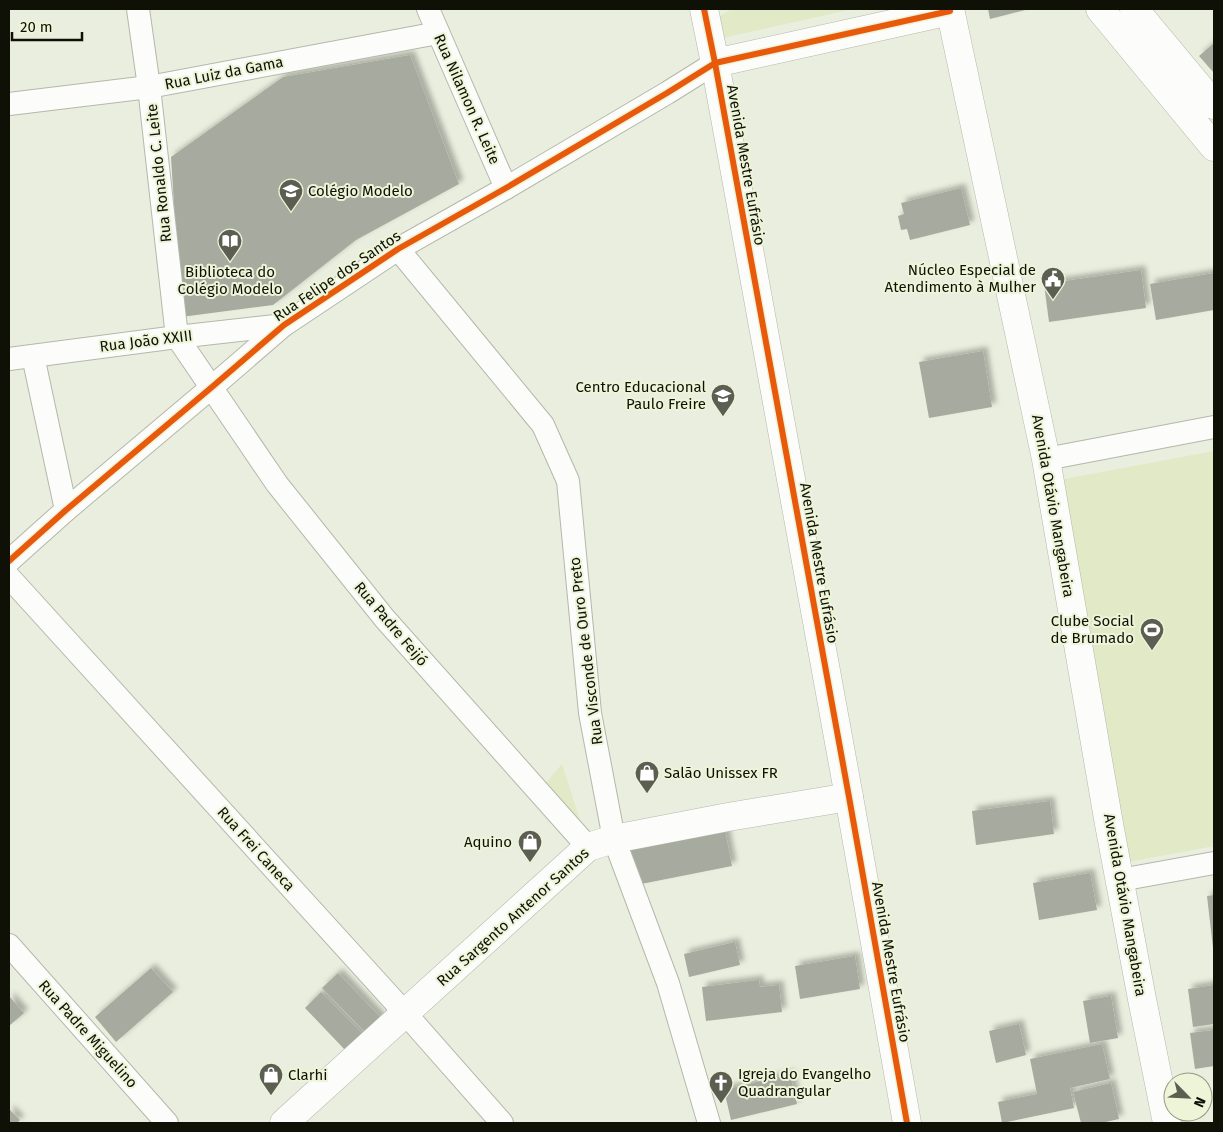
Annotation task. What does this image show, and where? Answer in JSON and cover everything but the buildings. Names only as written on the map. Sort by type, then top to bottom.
[{"type":"street","name":"Rua Ronaldo C. Leite","points":[[138,9],[149,87],[177,337]]},
{"type":"street","name":"Rua Nilamon R. Leite","points":[[428,9],[506,188]]},
{"type":"street","points":[[1100,9],[1214,147]]},
{"type":"street","points":[[1134,9],[1214,105]]},
{"type":"street","points":[[715,63],[950,10]]},
{"type":"street","name":"Avenida Otávio Mangabeira","points":[[950,10],[1046,459],[1109,824],[1142,999],[1168,1123]]},
{"type":"street","name":"Avenida Mestre Eufrásio","points":[[708,11],[715,63],[907,1123]]},
{"type":"street","name":"Rua Luiz da Gama","points":[[9,104],[149,87],[438,33]]},
{"type":"street","name":"Rua Felipe dos Santos","points":[[9,561],[66,510],[284,325],[398,249],[668,93],[715,63]]},
{"type":"street","name":"Rua Visconde de Ouro Preto","points":[[398,249],[543,426],[568,481],[590,713],[614,839],[668,983],[709,1123]]},
{"type":"street","name":"Rua João XXIII","points":[[9,359],[284,325]]},
{"type":"street","name":"Rua Padre Feijó","points":[[177,337],[278,484],[385,619],[588,847]]},
{"type":"street","points":[[33,356],[66,510]]},
{"type":"street","points":[[1046,459],[1214,427]]},
{"type":"street","name":"Rua Frei Caneca","points":[[9,577],[405,1013],[502,1123]]},
{"type":"street","name":"Rua Sargento Antenor Santos","points":[[284,1123],[588,847],[614,839],[849,796]]},
{"type":"street","points":[[1120,880],[1214,863]]},
{"type":"street","name":"Rua Padre Miguelino","points":[[9,945],[167,1123]]},
{"type":"green space","points":[[732,9],[853,9],[722,38],[717,18]]},
{"type":"green space","name":"Clube Social de Brumado","points":[[1214,451],[1214,846],[1128,862],[1059,480]]},
{"type":"green space","points":[[562,764],[583,830],[540,790]]},
{"type":"cycle path","points":[[704,9],[907,1123]]},
{"type":"cycle path","points":[[9,561],[66,510],[284,325],[398,249],[506,188],[715,63],[950,11]]},
{"type":"place","name":"Colégio Modelo","points":[[291,212]]},
{"type":"place","name":"Biblioteca do Colégio Modelo","points":[[230,262]]},
{"type":"place","name":"Núcleo Especial de Atendimento à Mulher","points":[[1053,300]]},
{"type":"place","name":"Centro Educacional Paulo Freire","points":[[723,417]]},
{"type":"place","name":"Clube Social de Brumado","points":[[1152,651]]},
{"type":"place","name":"Salão Unissex FR","points":[[647,794]]},
{"type":"place","name":"Aquino","points":[[530,863]]},
{"type":"place","name":"Clarhi","points":[[271,1096]]},
{"type":"place","name":"Igreja do Evangelho Quadrangular","points":[[721,1104]]}]
